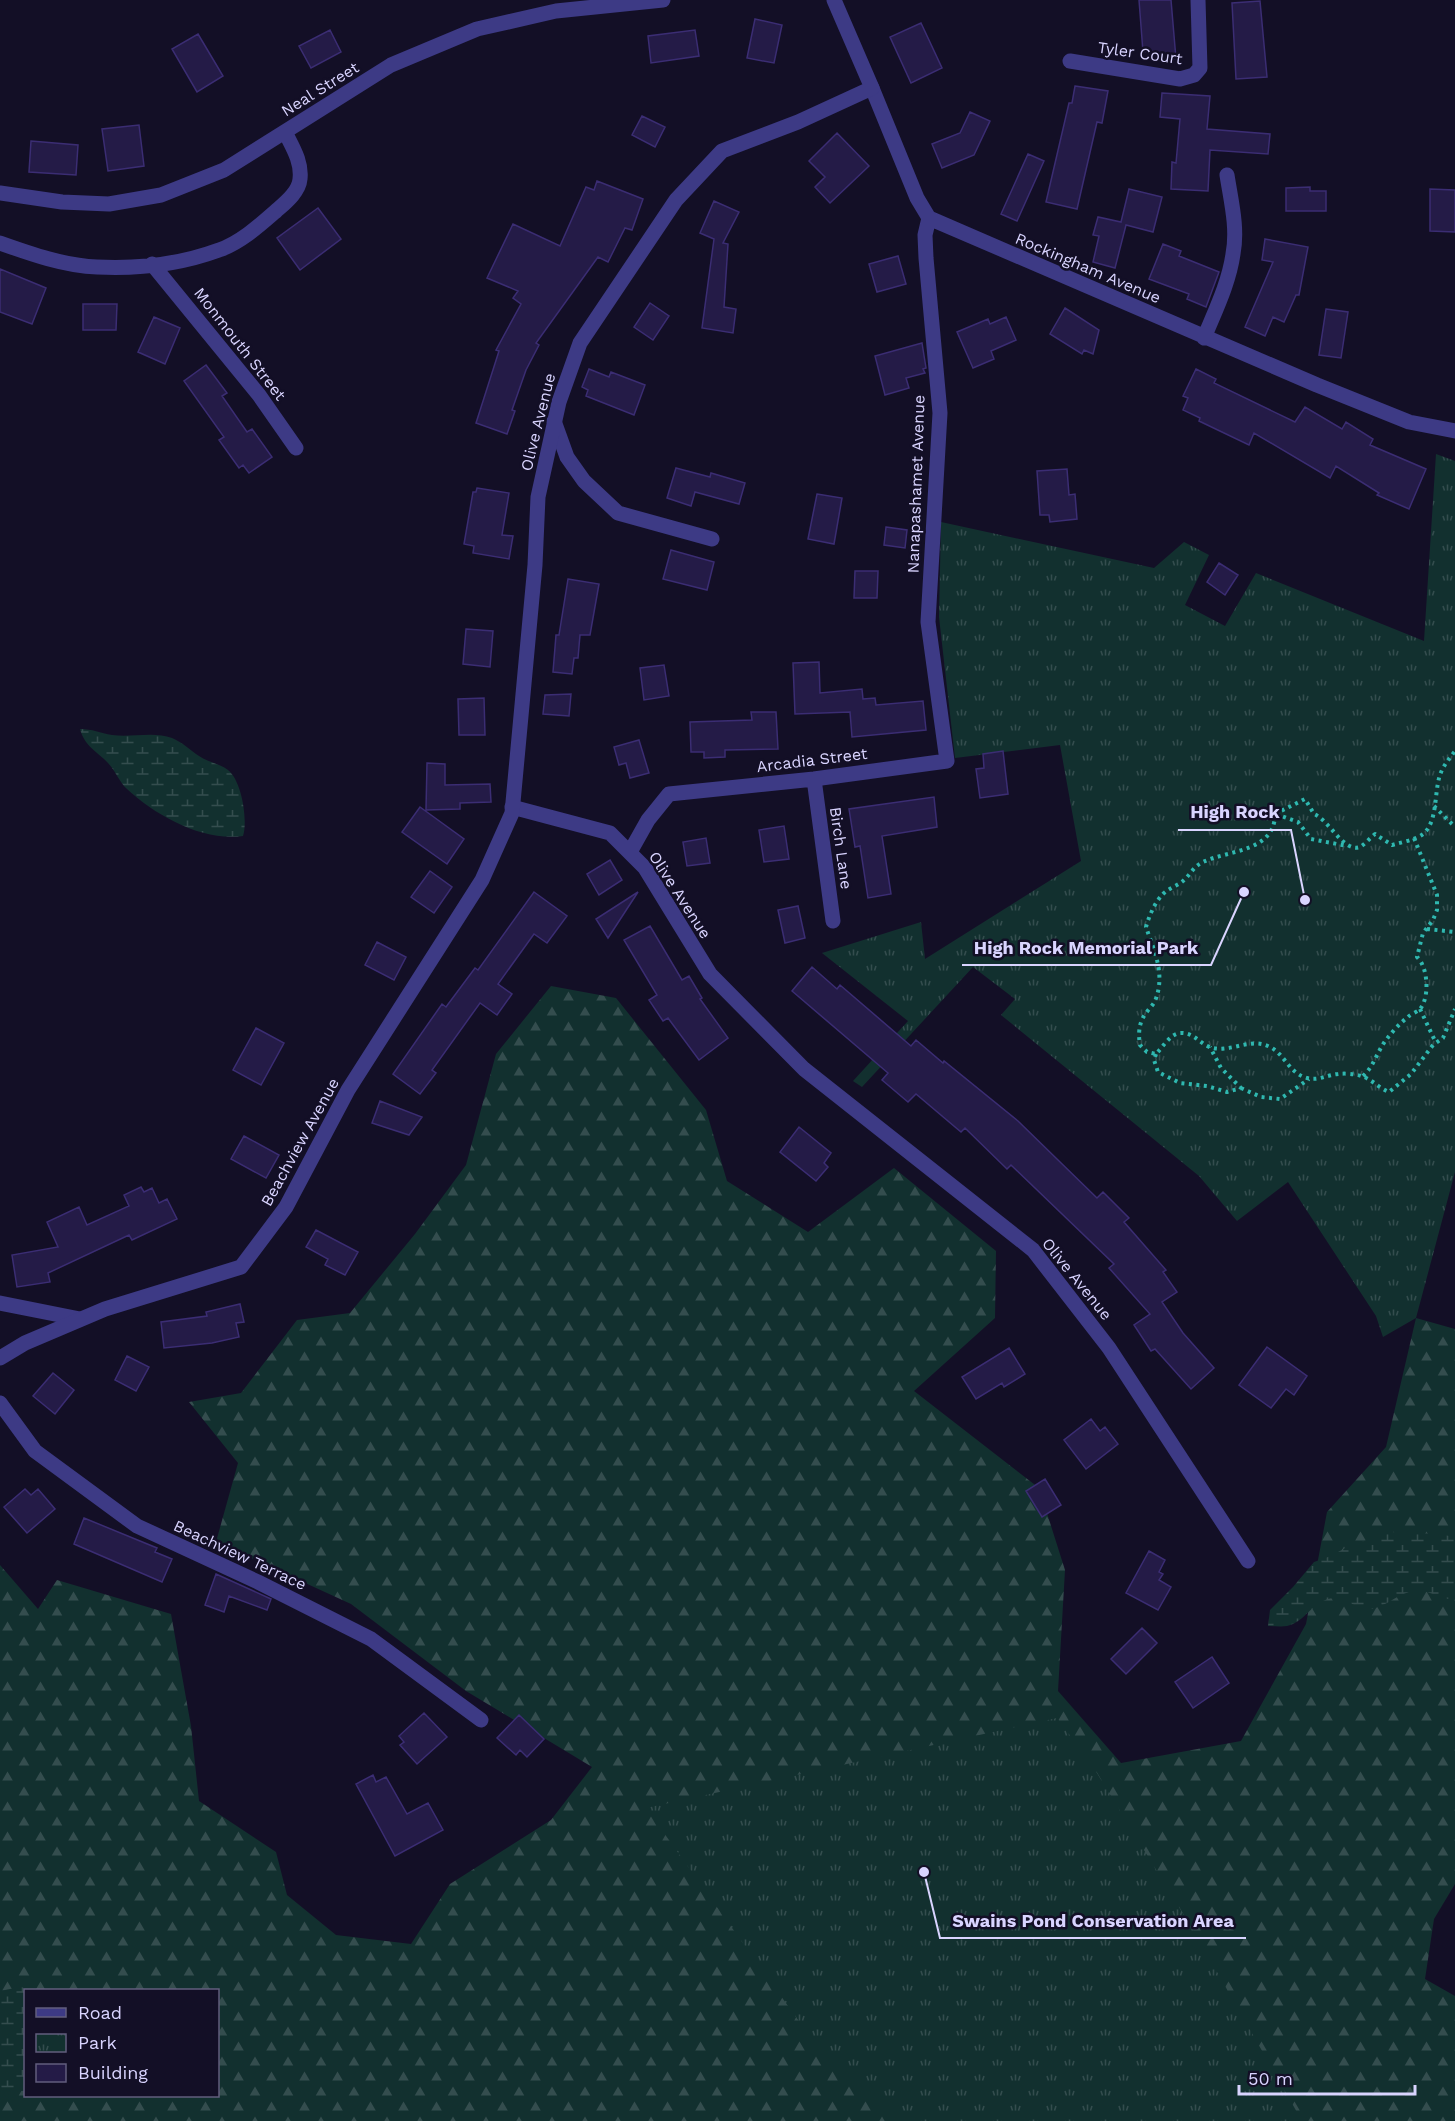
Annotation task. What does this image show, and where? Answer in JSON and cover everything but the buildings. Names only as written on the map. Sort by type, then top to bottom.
[{"type":"street","name":"Neal Street","points":[[0,193],[62,202],[109,204],[161,195],[224,170],[391,65],[477,28],[556,11],[663,0]]},
{"type":"street","points":[[834,0],[917,198],[929,218]]},
{"type":"street","name":"Tyler Court","points":[[1070,61],[1180,79],[1194,75],[1200,68],[1198,0]]},
{"type":"street","name":"Olive Avenue","points":[[872,88],[798,122],[722,151],[676,200],[580,343],[554,421],[538,497],[535,565],[512,807],[610,833],[645,868],[710,974],[804,1069],[1033,1250],[1109,1348],[1248,1561]]},
{"type":"street","points":[[0,243],[63,262],[95,267],[131,268],[172,262],[221,250],[248,233],[291,198],[300,182],[300,164],[285,132]]},
{"type":"street","points":[[1204,338],[1234,254],[1235,228],[1227,175]]},
{"type":"street","name":"Rockingham Avenue","points":[[929,218],[1204,338],[1408,422],[1455,431]]},
{"type":"street","name":"Nanapashamet Avenue","points":[[929,218],[925,235],[926,258],[940,413],[928,622],[936,680]]},
{"type":"street","name":"Monmouth Street","points":[[152,264],[259,395],[296,448]]},
{"type":"street","points":[[554,421],[567,457],[584,482],[618,513],[712,539]]},
{"type":"street","name":"Arcadia Street","points":[[630,852],[648,820],[669,794],[814,779],[946,761],[936,680]]},
{"type":"street","name":"Birch Lane","points":[[814,779],[833,921]]},
{"type":"street","name":"Beachview Avenue","points":[[0,1358],[25,1342],[105,1309],[241,1267],[286,1207],[348,1090],[482,880],[512,813],[512,807]]},
{"type":"street","points":[[0,1303],[80,1319]]},
{"type":"street","name":"Beachview Terrace","points":[[0,1403],[35,1451],[137,1526],[258,1582],[371,1639],[481,1720]]},
{"type":"path","points":[[1275,814],[1298,822],[1311,839],[1354,848],[1362,846],[1375,834],[1392,844],[1414,838],[1425,833],[1430,824],[1439,777],[1455,751]]},
{"type":"path","points":[[1275,814],[1305,799],[1314,814],[1322,817],[1342,842],[1354,848]]},
{"type":"path","points":[[1434,806],[1455,826]]},
{"type":"path","points":[[1156,1054],[1147,1052],[1140,1045],[1139,1037],[1143,1017],[1155,1002],[1159,971],[1156,951],[1146,927],[1148,918],[1163,894],[1183,881],[1193,868],[1204,861],[1239,852],[1262,841],[1275,824],[1275,814]]},
{"type":"path","points":[[1363,1076],[1370,1070],[1384,1042],[1408,1017],[1420,1009],[1425,994],[1423,962],[1417,957],[1423,933],[1437,910],[1437,896],[1414,838]]},
{"type":"path","points":[[1426,929],[1455,932]]},
{"type":"path","points":[[1420,1009],[1436,1044]]},
{"type":"path","points":[[1241,1088],[1227,1092],[1207,1086],[1180,1083],[1158,1072],[1154,1060],[1156,1054],[1172,1036],[1180,1033],[1195,1036],[1210,1047],[1221,1068],[1241,1088],[1261,1096],[1280,1099],[1310,1079],[1340,1074],[1367,1077],[1377,1087],[1389,1092],[1411,1074],[1443,1038],[1455,1009]]},
{"type":"path","points":[[1210,1047],[1227,1048],[1255,1043],[1267,1046],[1277,1052],[1289,1068],[1299,1076],[1310,1079]]},
{"type":"green space","points":[[1436,454],[1455,461],[1455,1172],[1416,1318],[1383,1337],[1376,1316],[1288,1182],[1237,1221],[1199,1176],[1001,1015],[1015,999],[973,967],[862,1087],[853,1081],[908,1021],[822,953],[921,922],[925,959],[1081,861],[1060,745],[955,758],[939,617],[941,522],[1154,568],[1184,542],[1209,555],[1185,605],[1225,626],[1256,573],[1424,641]]},
{"type":"green space","points":[[80,729],[119,736],[165,736],[228,770],[237,783],[243,802],[245,821],[243,836],[228,837],[197,831],[152,809],[124,786],[111,766],[88,745]]},
{"type":"green space","points":[[551,986],[616,998],[706,1110],[727,1181],[808,1232],[894,1168],[996,1251],[995,1318],[914,1391],[1039,1488],[1065,1570],[1058,1691],[1121,1763],[1241,1741],[1306,1624],[1327,1512],[1386,1447],[1416,1318],[1455,1329],[1455,1884],[1434,1919],[1425,1979],[1455,1996],[1455,2121],[0,2121],[0,1565],[38,1609],[57,1580],[171,1614],[191,1726],[199,1801],[276,1852],[287,1895],[336,1935],[411,1944],[450,1884],[551,1820],[592,1767],[466,1691],[351,1604],[216,1542],[238,1463],[189,1402],[241,1393],[297,1320],[350,1313],[415,1234],[466,1165],[496,1054]]},
{"type":"green space","points":[[1389,1532],[1455,1537],[1455,1599],[1415,1591],[1380,1606],[1364,1609],[1343,1599],[1334,1598],[1320,1603],[1294,1624],[1268,1626],[1270,1610],[1314,1562]]},
{"type":"green space","points":[[1057,1718],[1092,1765],[1196,1935],[1302,2121],[900,2121],[829,2063],[646,1808]]},
{"type":"green space","points":[[20,1987],[30,1989],[24,1989],[24,2091],[0,2090],[0,1991]]},
{"type":"place","name":"High Rock Memorial Park","points":[[1244,892]]},
{"type":"place","name":"High Rock","points":[[1305,900]]},
{"type":"place","name":"Swains Pond Conservation Area","points":[[924,1872]]}]
